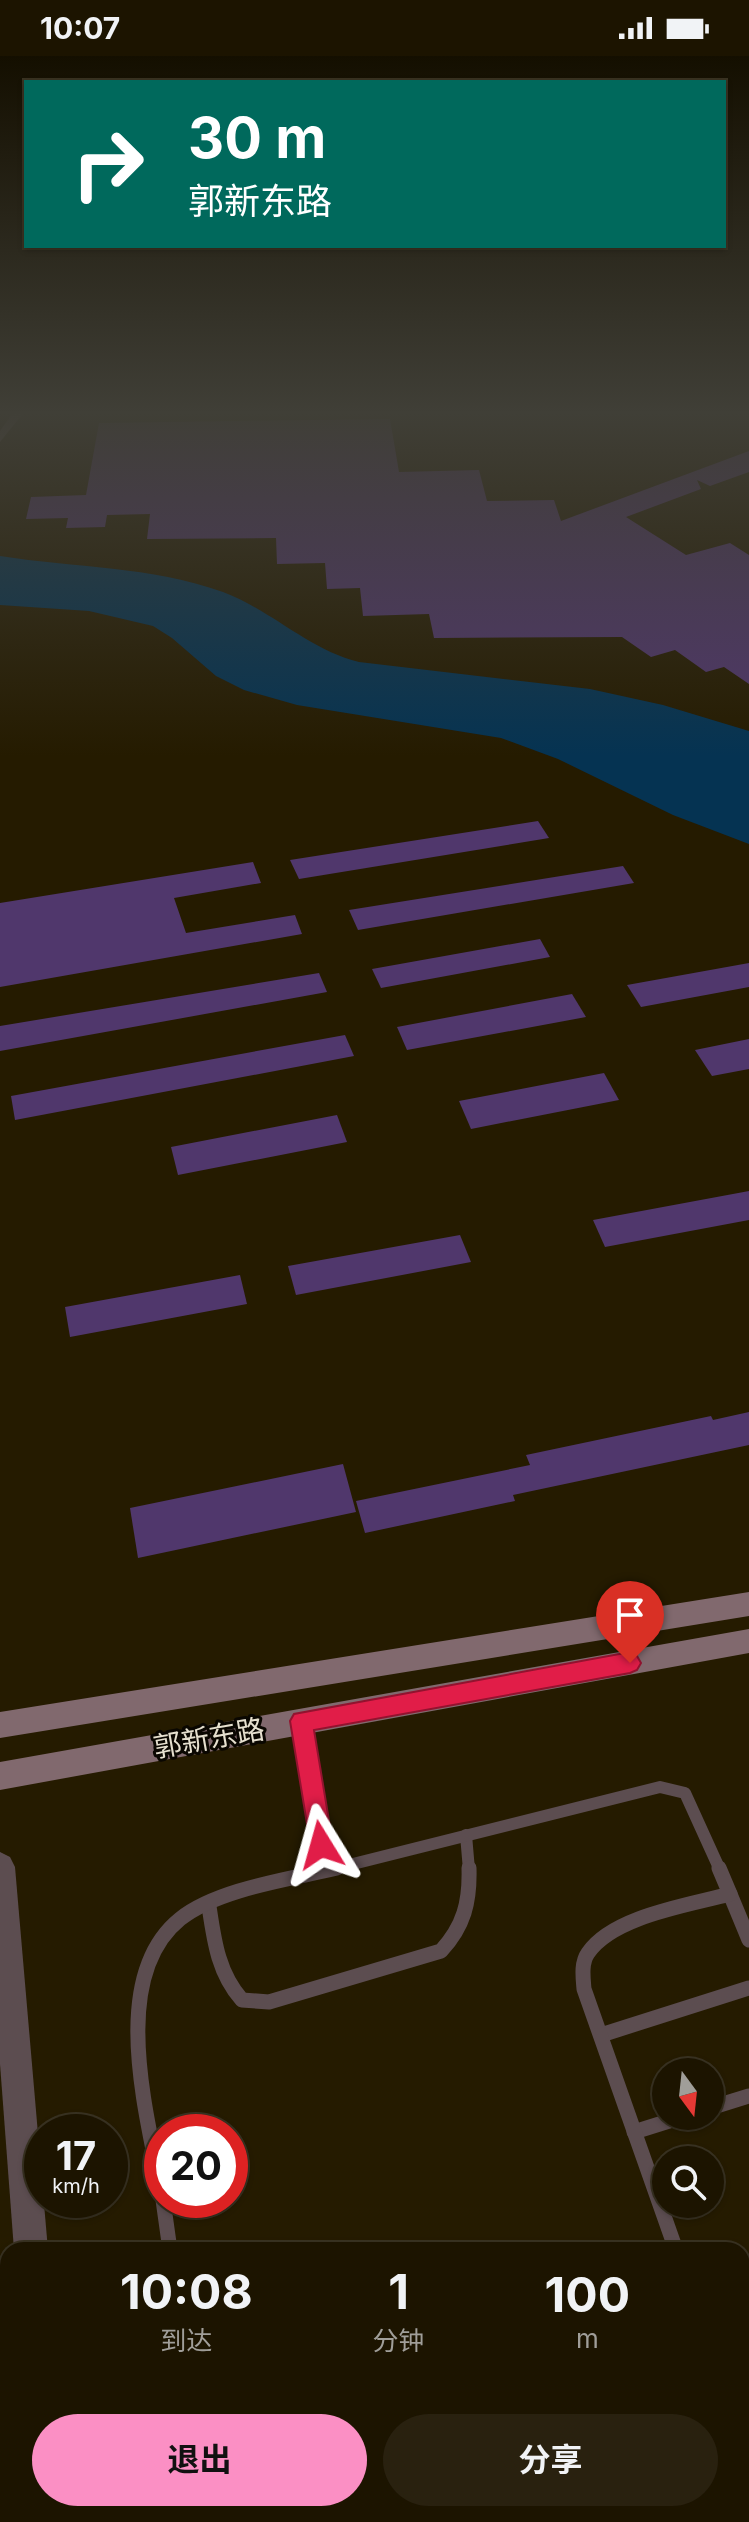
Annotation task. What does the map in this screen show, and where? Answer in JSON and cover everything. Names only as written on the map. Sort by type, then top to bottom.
[{"type":"main road","name":"郭新东路","points":[[0,1725],[749,1604]]},
{"type":"main road","name":"郭新东路","points":[[0,1776],[749,1641]]},
{"type":"street","points":[[0,1867],[30,2242]]},
{"type":"lane","points":[[302,1721],[324,1870]]},
{"type":"lane","points":[[149,2114],[137,2032],[139,1989],[153,1948],[180,1920],[241,1892],[660,1787],[685,1793],[699,1817],[749,1940]]},
{"type":"lane","points":[[209,1906],[215,1946],[229,1987],[242,2000],[269,2002],[441,1951],[459,1934],[468,1913],[466,1835]]},
{"type":"lane","points":[[673,2242],[584,1989],[582,1970],[588,1952],[610,1930],[730,1894]]},
{"type":"lane","points":[[601,2035],[749,1988]]},
{"type":"lane","points":[[724,2104],[749,2096]]},
{"type":"lane","points":[[634,2132],[652,2126]]},
{"type":"lane","points":[[165,2218],[169,2242]]},
{"type":"water","points":[[0,556],[140,572],[196,583],[241,600],[323,649],[359,662],[590,689],[663,705],[749,731],[749,844],[673,815],[558,759],[501,738],[297,705],[244,690],[216,676],[172,638],[153,626],[89,611],[0,605]]},
{"type":"building","points":[[66,526],[105,526],[105,527]]},
{"type":"building","points":[[149,526],[640,526],[686,555],[730,543],[749,555],[749,684],[724,667],[706,672],[675,650],[651,657],[622,637],[434,638],[429,614],[363,616],[360,588],[327,589],[325,563],[277,564],[276,538],[147,539]]},
{"type":"building","points":[[538,821],[549,838],[299,879],[290,860]]},
{"type":"building","points":[[253,862],[261,883],[174,898],[186,933],[295,915],[302,934],[0,987],[0,903]]},
{"type":"building","points":[[623,866],[634,883],[358,930],[349,910]]},
{"type":"building","points":[[540,939],[550,957],[381,988],[372,969]]},
{"type":"building","points":[[749,963],[749,987],[641,1007],[627,985]]},
{"type":"building","points":[[319,973],[327,992],[0,1051],[0,1026]]},
{"type":"building","points":[[572,994],[586,1017],[407,1050],[397,1027]]},
{"type":"building","points":[[345,1035],[354,1056],[15,1120],[11,1096]]},
{"type":"building","points":[[749,1039],[749,1069],[712,1076],[695,1050]]},
{"type":"building","points":[[604,1073],[619,1100],[471,1129],[459,1101]]},
{"type":"building","points":[[337,1115],[347,1142],[178,1175],[171,1147]]},
{"type":"building","points":[[749,1191],[749,1220],[605,1247],[593,1220]]},
{"type":"building","points":[[460,1235],[471,1262],[296,1295],[288,1266]]},
{"type":"building","points":[[240,1275],[247,1304],[70,1337],[65,1307]]},
{"type":"building","points":[[749,1412],[749,1445],[513,1495],[515,1501],[365,1533],[356,1501],[530,1465],[526,1455],[711,1416],[713,1420]]},
{"type":"building","points":[[343,1464],[356,1512],[138,1558],[130,1508]]},
{"type":"route","points":[[321,1845],[302,1721],[630,1663]]}]
